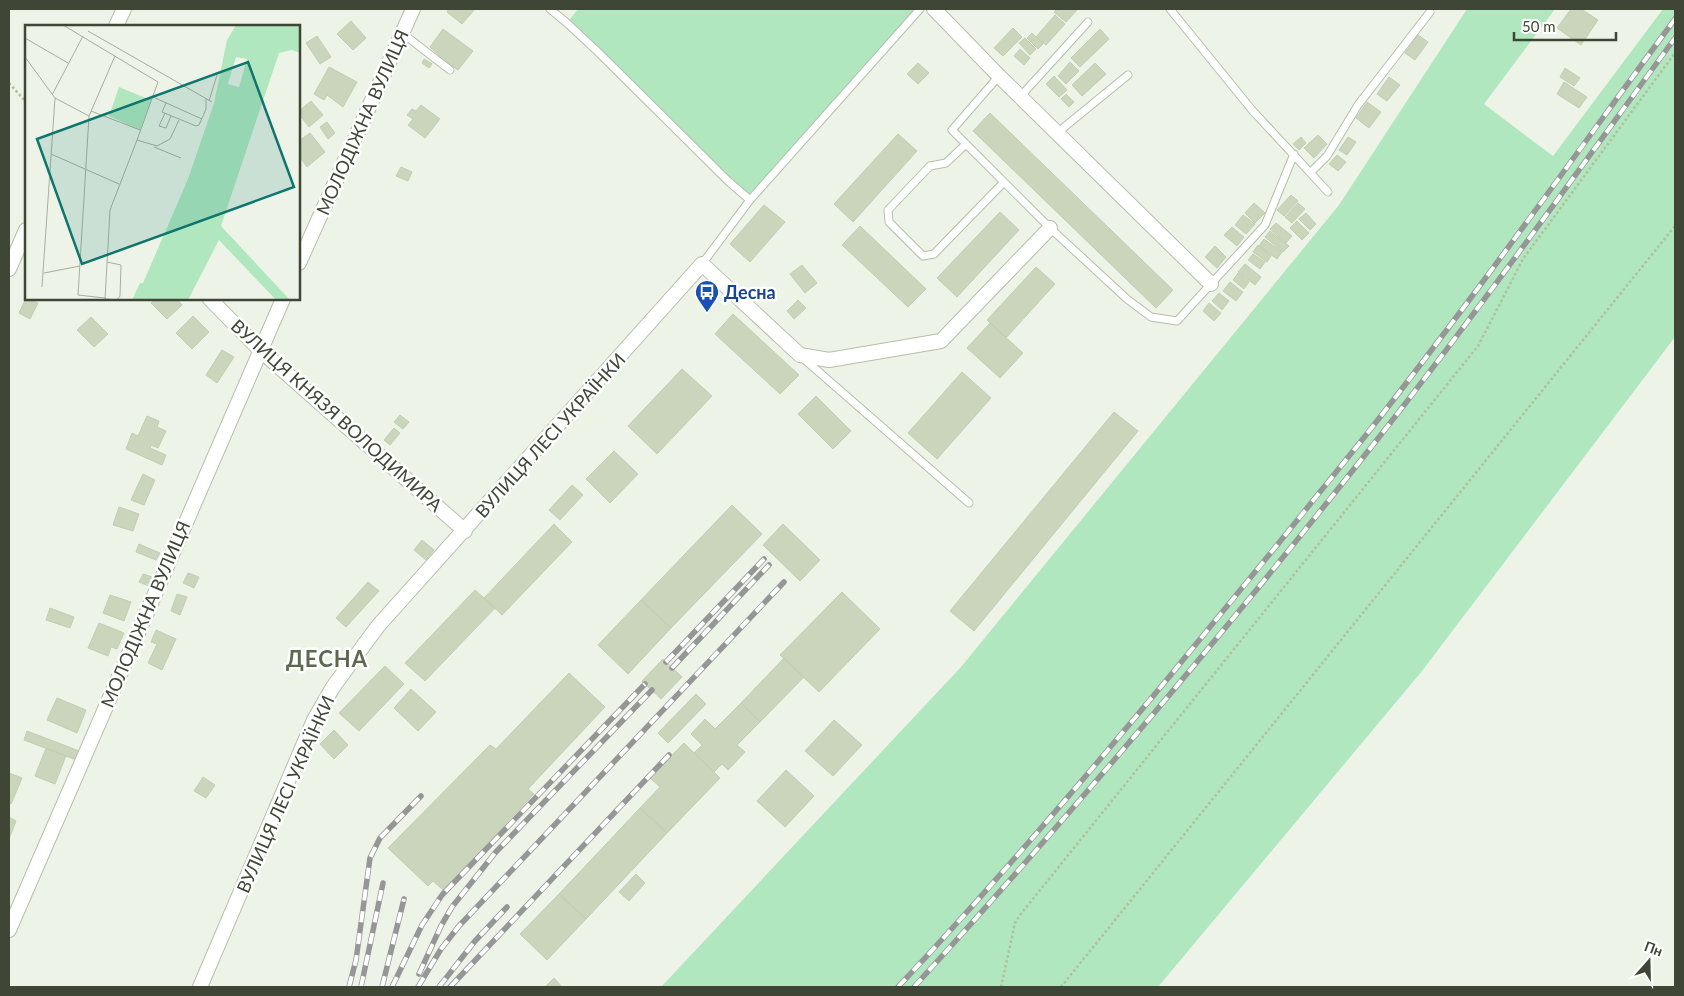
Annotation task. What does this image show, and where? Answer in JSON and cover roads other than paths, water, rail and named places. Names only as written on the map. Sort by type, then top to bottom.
[{"type":"street","points":[[116,25],[124,9]]},
{"type":"street","name":"МОЛОДІЖНА ВУЛИЦЯ","points":[[300,261],[413,9]]},
{"type":"street","points":[[934,9],[1020,97],[1211,284]]},
{"type":"street","points":[[702,264],[800,355],[829,360],[941,341],[1050,228]]},
{"type":"street","points":[[9,270],[25,232]]},
{"type":"street","name":"ВУЛИЦЯ ЛЕСІ УКРАЇНКИ","points":[[200,987],[314,720],[348,665],[378,626],[702,264]]},
{"type":"street","name":"ВУЛИЦЯ КНЯЗЯ ВОЛОДИМИРА","points":[[211,300],[260,350],[465,531]]},
{"type":"street","name":"МОЛОДІЖНА ВУЛИЦЯ","points":[[9,930],[283,300]]},
{"type":"lane","points":[[550,9],[599,53],[728,181],[750,200]]},
{"type":"lane","points":[[702,264],[750,200],[920,9]]},
{"type":"lane","points":[[1170,9],[1252,110],[1328,192]]},
{"type":"lane","points":[[1311,172],[1327,156],[1358,105],[1430,12]]},
{"type":"lane","points":[[1020,97],[1088,22]]},
{"type":"lane","points":[[402,32],[450,70]]},
{"type":"lane","points":[[1057,133],[1128,75]]},
{"type":"lane","points":[[999,76],[952,130],[1050,228],[1128,299],[1151,317],[1177,321],[1265,225],[1294,154]]},
{"type":"lane","points":[[966,144],[946,163],[930,166],[888,210],[889,222],[923,256],[934,254],[1004,182]]},
{"type":"lane","points":[[800,355],[970,503]]},
{"type":"railway","points":[[898,987],[1002,873],[1103,756],[1366,435],[1484,280],[1675,19]]},
{"type":"railway","points":[[914,987],[1152,716],[1324,507],[1455,338],[1675,38]]},
{"type":"railway","points":[[666,662],[764,559]]},
{"type":"railway","points":[[672,668],[769,565]]},
{"type":"railway","points":[[418,987],[441,949],[459,926],[784,582]]},
{"type":"railway","points":[[392,987],[422,925],[442,895],[645,684]]},
{"type":"railway","points":[[419,974],[452,907],[495,853],[652,690]]},
{"type":"railway","points":[[450,987],[669,755]]},
{"type":"railway","points":[[349,987],[356,960],[370,858],[380,838],[421,796]]},
{"type":"railway","points":[[361,987],[383,883]]},
{"type":"railway","points":[[382,987],[404,899]]},
{"type":"railway","points":[[439,987],[475,941],[507,907]]},
{"type":"place","name":"Десна","points":[[707,313]]},
{"type":"district","name":"ДЕСНА","points":[[327,658]]}]
